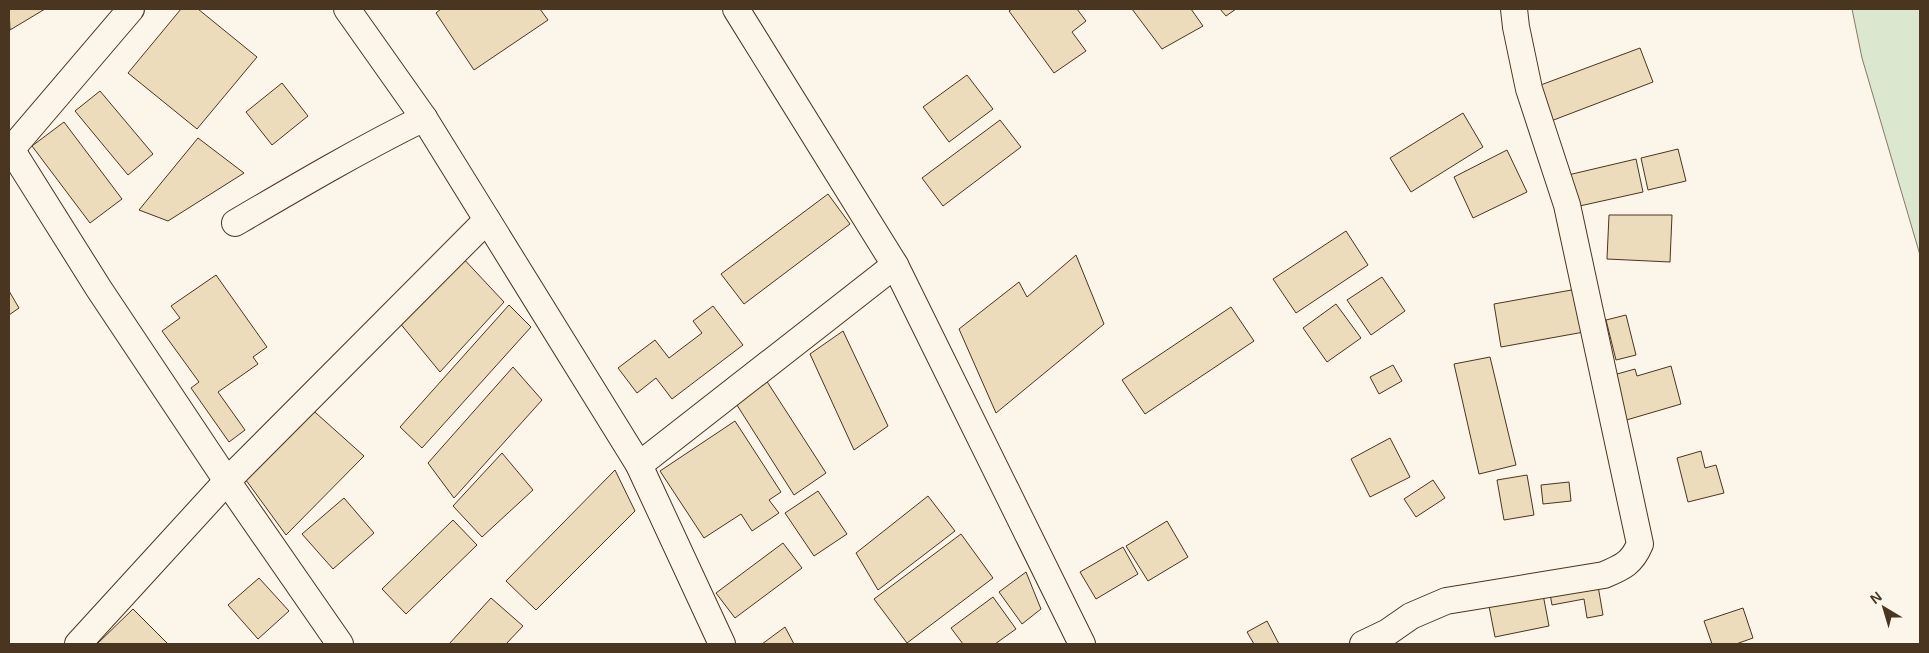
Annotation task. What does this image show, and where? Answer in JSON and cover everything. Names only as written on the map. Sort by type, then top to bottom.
[{"type":"street","points":[[131,9],[10,150],[99,289],[227,482],[340,644]]},
{"type":"street","points":[[347,9],[424,118],[639,465],[722,644]]},
{"type":"street","points":[[736,9],[896,266],[1082,644]]},
{"type":"street","points":[[1363,644],[1388,632],[1411,616],[1446,601],[1604,575],[1622,567],[1635,556],[1640,544],[1567,205],[1529,90],[1514,9]]},
{"type":"street","points":[[236,223],[336,163],[424,118]]},
{"type":"street","points":[[78,644],[227,482],[487,220]]},
{"type":"street","points":[[639,465],[896,266]]},
{"type":"green space","points":[[1852,9],[1920,9],[1920,255],[1862,58]]},
{"type":"building","points":[[9,9],[45,9],[10,30]]},
{"type":"building","points":[[181,9],[198,9],[257,57],[197,129],[128,73]]},
{"type":"building","points":[[441,9],[540,9],[548,20],[474,70],[436,13]]},
{"type":"building","points":[[1012,9],[1077,9],[1086,21],[1072,32],[1086,51],[1054,73],[1009,11]]},
{"type":"building","points":[[1132,9],[1191,9],[1203,26],[1162,49]]},
{"type":"building","points":[[1220,9],[1236,9],[1226,16]]},
{"type":"building","points":[[1640,48],[1653,82],[1551,121],[1538,86]]},
{"type":"building","points":[[967,75],[993,109],[949,142],[923,107]]},
{"type":"building","points":[[282,83],[308,116],[272,145],[246,112]]},
{"type":"building","points":[[100,91],[153,154],[128,175],[75,111]]},
{"type":"building","points":[[1463,113],[1483,147],[1411,192],[1390,158]]},
{"type":"building","points":[[1000,120],[1021,147],[943,206],[922,178]]},
{"type":"building","points":[[64,122],[122,199],[90,223],[32,146]]},
{"type":"building","points":[[198,138],[244,173],[168,221],[139,210]]},
{"type":"building","points":[[1678,149],[1686,181],[1648,190],[1641,158]]},
{"type":"building","points":[[1507,150],[1527,192],[1473,218],[1454,177]]},
{"type":"building","points":[[1636,159],[1643,192],[1575,207],[1568,175]]},
{"type":"building","points":[[828,194],[850,224],[744,304],[721,274]]},
{"type":"building","points":[[1609,215],[1672,215],[1670,262],[1607,259]]},
{"type":"building","points":[[1346,231],[1368,265],[1296,313],[1273,279]]},
{"type":"building","points":[[460,255],[504,302],[440,372],[399,322]]},
{"type":"building","points":[[1076,255],[1104,324],[996,413],[959,329],[1019,282],[1027,297]]},
{"type":"building","points":[[216,275],[267,347],[253,357],[258,364],[218,392],[245,430],[229,442],[191,388],[199,382],[162,331],[180,318],[171,306]]},
{"type":"building","points":[[1382,277],[1405,311],[1371,335],[1347,300]]},
{"type":"building","points":[[1577,289],[1584,332],[1501,347],[1494,304]]},
{"type":"building","points":[[9,291],[19,308],[9,315]]},
{"type":"building","points":[[1336,304],[1361,338],[1327,362],[1303,328]]},
{"type":"building","points":[[509,305],[531,327],[422,448],[400,427]]},
{"type":"building","points":[[713,306],[743,345],[672,399],[656,378],[637,393],[618,368],[655,340],[669,358],[702,333],[693,321]]},
{"type":"building","points":[[1231,307],[1254,341],[1145,414],[1122,380]]},
{"type":"building","points":[[1626,315],[1636,355],[1616,360],[1606,320]]},
{"type":"building","points":[[843,331],[888,426],[854,450],[810,354]]},
{"type":"building","points":[[1490,357],[1516,465],[1479,474],[1454,364]]},
{"type":"building","points":[[1393,365],[1402,381],[1379,394],[1370,377]]},
{"type":"building","points":[[1671,366],[1681,404],[1623,421],[1610,376],[1635,369],[1637,376]]},
{"type":"building","points":[[513,367],[542,400],[454,498],[428,463]]},
{"type":"building","points":[[766,380],[826,473],[794,495],[735,402]]},
{"type":"building","points":[[307,405],[364,456],[286,535],[243,476]]},
{"type":"building","points":[[735,421],[781,492],[769,500],[779,513],[752,531],[741,514],[704,538],[660,471]]},
{"type":"building","points":[[1390,438],[1410,477],[1370,497],[1351,459]]},
{"type":"building","points":[[1701,451],[1705,468],[1716,465],[1724,493],[1688,502],[1677,458]]},
{"type":"building","points":[[502,453],[533,490],[482,537],[453,506]]},
{"type":"building","points":[[615,470],[635,511],[536,610],[506,581]]},
{"type":"building","points":[[1527,475],[1534,515],[1504,520],[1497,480]]},
{"type":"building","points":[[1433,480],[1445,498],[1416,517],[1404,499]]},
{"type":"building","points":[[1569,482],[1571,501],[1543,504],[1541,485]]},
{"type":"building","points":[[818,491],[847,534],[814,556],[785,513]]},
{"type":"building","points":[[928,496],[955,531],[878,590],[856,553]]},
{"type":"building","points":[[344,498],[374,533],[333,569],[302,534]]},
{"type":"building","points":[[453,520],[477,545],[406,614],[382,589]]},
{"type":"building","points":[[1167,521],[1188,557],[1148,581],[1126,546]]},
{"type":"building","points":[[961,534],[993,578],[907,643],[874,599]]},
{"type":"building","points":[[783,543],[802,568],[735,618],[716,593]]},
{"type":"building","points":[[1123,547],[1138,574],[1096,599],[1080,572]]},
{"type":"building","points":[[1026,572],[1041,609],[1022,624],[999,592]]},
{"type":"building","points":[[259,578],[289,611],[258,639],[228,605]]},
{"type":"building","points":[[1597,580],[1603,615],[1587,618],[1584,599],[1552,605],[1549,588]]},
{"type":"building","points":[[1542,589],[1549,626],[1495,637],[1488,601]]},
{"type":"building","points":[[993,597],[1016,629],[995,644],[963,644],[951,628]]},
{"type":"building","points":[[491,598],[523,626],[506,644],[449,644]]},
{"type":"building","points":[[1743,608],[1753,638],[1736,644],[1712,644],[1704,621]]},
{"type":"building","points":[[133,609],[168,644],[97,644]]},
{"type":"building","points":[[1267,621],[1279,644],[1254,644],[1247,632]]},
{"type":"building","points":[[785,627],[794,644],[762,644]]}]
